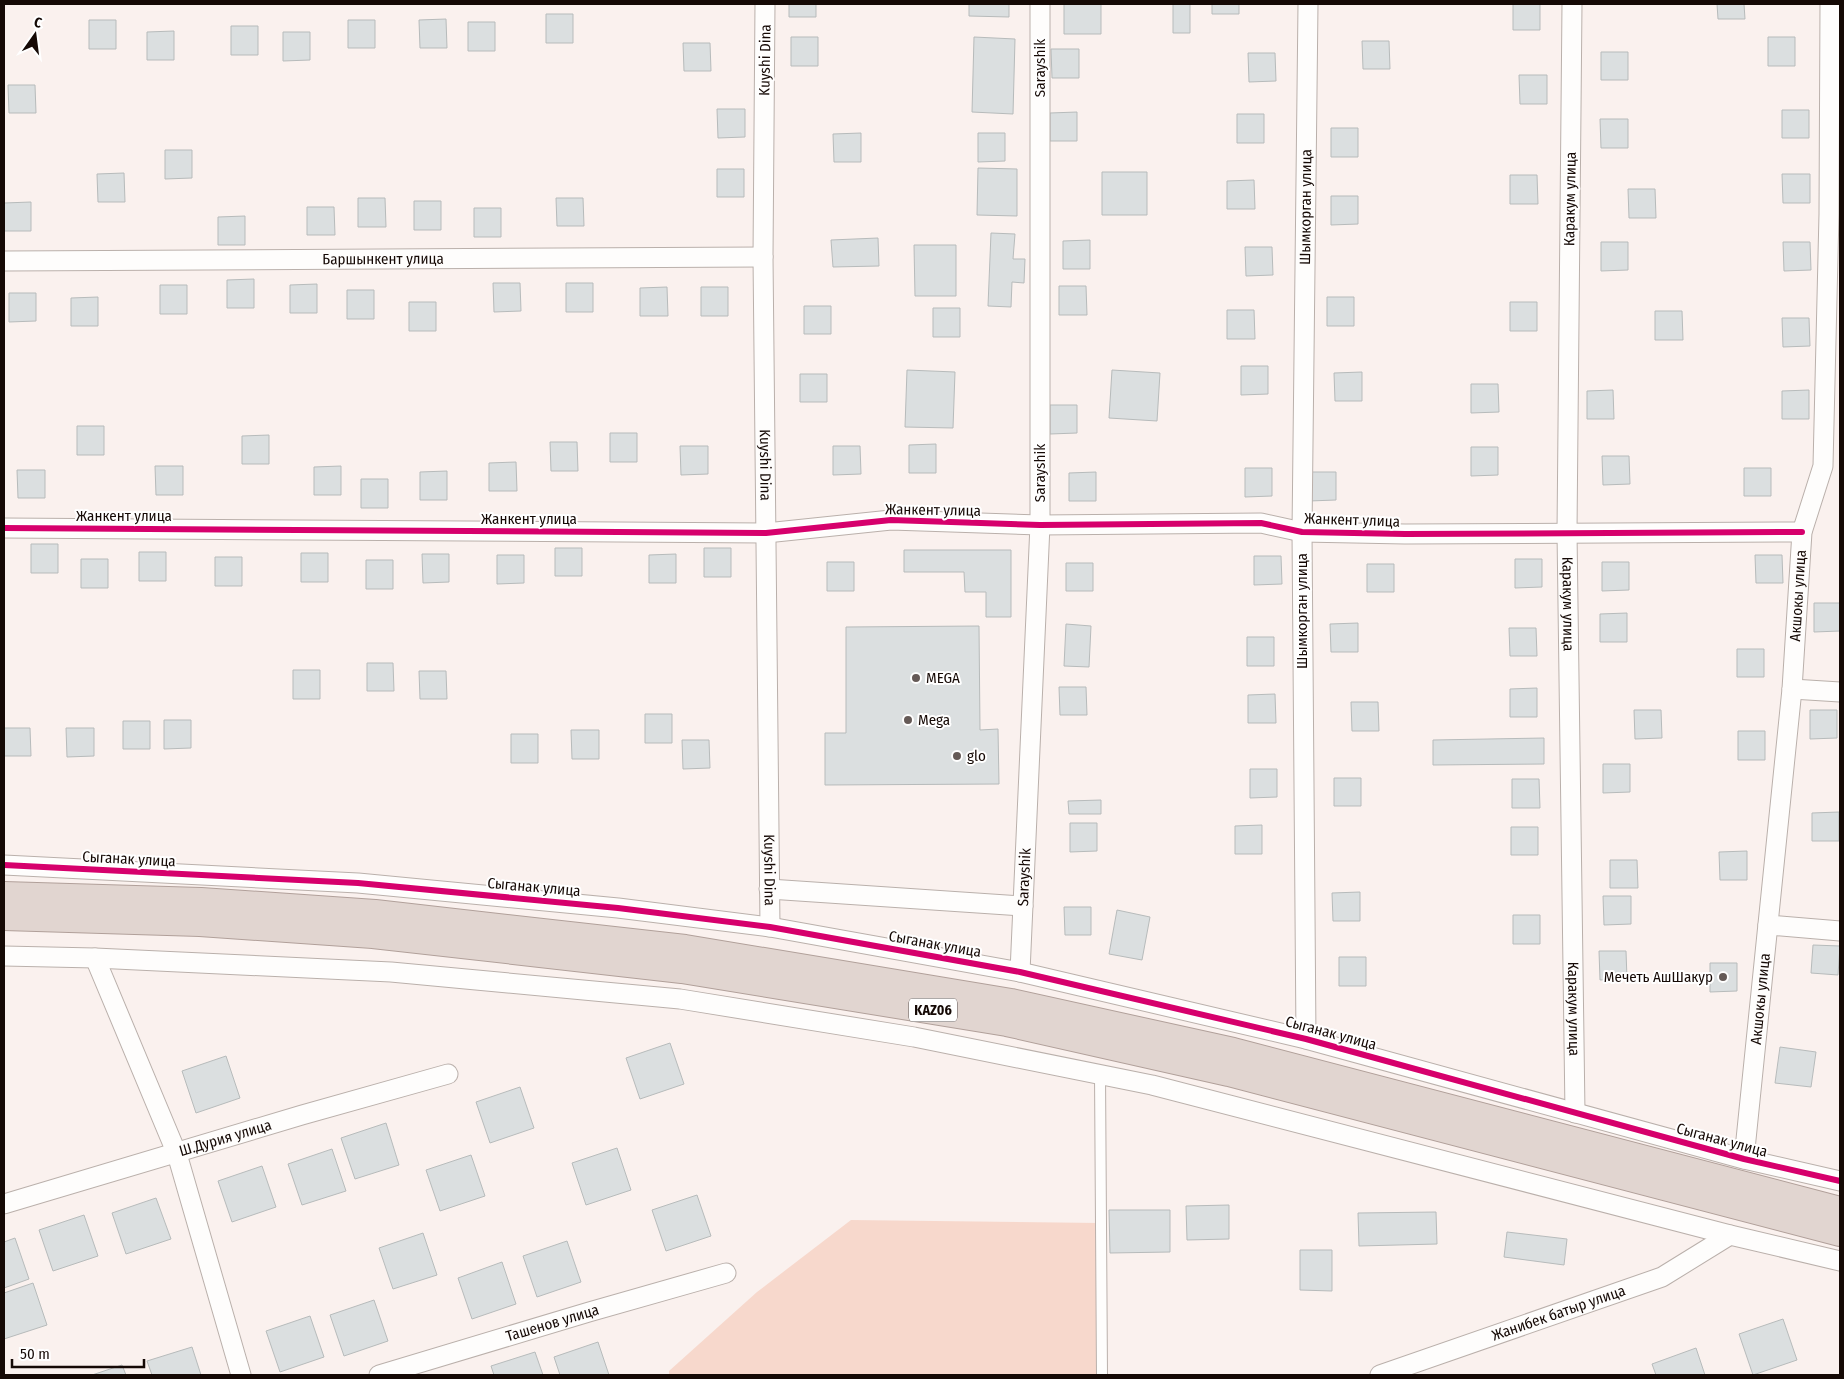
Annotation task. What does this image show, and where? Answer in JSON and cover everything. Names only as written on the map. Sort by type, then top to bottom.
[{"type":"highway","name":"KАZ06","points":[[4,896],[201,902],[384,915],[685,949],[1011,1003],[1233,1052],[1840,1211]]},
{"type":"highway","name":"KАZ06","points":[[4,916],[200,922],[373,934],[682,969],[1007,1022],[1229,1072],[1840,1232]]},
{"type":"street","name":"Kuyshi Dina","points":[[765,4],[763,257],[770,926]]},
{"type":"street","name":"Sarayshik","points":[[1020,972],[1040,525],[1040,4]]},
{"type":"street","name":"Шымкорган улица","points":[[1306,1038],[1302,532],[1308,4]]},
{"type":"street","name":"Каракум улица","points":[[1572,4],[1567,532],[1575,1113]]},
{"type":"street","name":"Акшокы улица","points":[[1744,1159],[1792,689],[1802,532],[1832,466],[1835,215],[1830,4]]},
{"type":"street","name":"Баршынкент улица","points":[[4,261],[763,257]]},
{"type":"street","name":"Жанкент улица","points":[[4,528],[766,533],[891,520],[1040,525],[1261,523],[1302,532],[1405,534],[1802,532]]},
{"type":"street","points":[[1792,689],[1840,692]]},
{"type":"street","name":"Сыганак улица","points":[[4,865],[358,883],[618,908],[770,926],[1020,972],[1306,1038],[1744,1159],[1840,1181]]},
{"type":"street","points":[[769,889],[1023,906]]},
{"type":"street","points":[[1768,925],[1840,931]]},
{"type":"street","points":[[4,956],[96,958],[391,972],[680,1000],[914,1037],[1152,1084],[1730,1235],[1840,1260]]},
{"type":"street","points":[[96,958],[177,1154],[241,1375]]},
{"type":"street","name":"Ш.Дурия улица","points":[[4,1204],[177,1154],[302,1115],[448,1074]]},
{"type":"street","name":"Жанибек батыр улица","points":[[1380,1375],[1662,1277],[1730,1235]]},
{"type":"street","name":"Ташенов улица","points":[[379,1375],[726,1273]]},
{"type":"lane","points":[[1100,1074],[1102,1375]]},
{"type":"shaded area","points":[[851,1220],[1101,1223],[1100,1375],[669,1375],[669,1371],[757,1292]]},
{"type":"building","points":[[789,4],[816,4],[816,17],[789,17]]},
{"type":"building","points":[[969,4],[1009,4],[1009,17],[969,16]]},
{"type":"building","points":[[1064,4],[1101,4],[1101,34],[1064,34]]},
{"type":"building","points":[[1173,4],[1190,4],[1190,33],[1173,33]]},
{"type":"building","points":[[1212,4],[1239,4],[1239,14],[1212,14]]},
{"type":"building","points":[[1513,4],[1540,4],[1540,30],[1513,30]]},
{"type":"building","points":[[1717,4],[1744,4],[1745,19],[1718,19]]},
{"type":"building","points":[[546,14],[573,14],[573,43],[546,43]]},
{"type":"building","points":[[446,19],[447,48],[420,48],[419,20]]},
{"type":"building","points":[[89,20],[116,20],[116,49],[89,49]]},
{"type":"building","points":[[348,20],[375,20],[375,48],[348,48]]},
{"type":"building","points":[[468,22],[495,22],[495,51],[468,51]]},
{"type":"building","points":[[231,26],[258,26],[258,55],[231,55]]},
{"type":"building","points":[[174,31],[174,60],[147,60],[147,32]]},
{"type":"building","points":[[283,32],[310,32],[310,60],[283,61]]},
{"type":"building","points":[[791,37],[818,37],[818,66],[791,66]]},
{"type":"building","points":[[974,37],[1015,39],[1013,114],[972,112]]},
{"type":"building","points":[[1768,37],[1795,37],[1795,66],[1768,66]]},
{"type":"building","points":[[1362,41],[1389,41],[1390,69],[1363,69]]},
{"type":"building","points":[[683,43],[710,43],[711,71],[684,71]]},
{"type":"building","points":[[1051,49],[1079,49],[1079,78],[1052,78]]},
{"type":"building","points":[[1601,52],[1628,52],[1628,80],[1601,80]]},
{"type":"building","points":[[1248,53],[1275,53],[1276,81],[1249,82]]},
{"type":"building","points":[[1519,75],[1547,75],[1547,104],[1520,104]]},
{"type":"building","points":[[8,85],[35,85],[36,113],[9,113]]},
{"type":"building","points":[[717,109],[745,109],[745,137],[718,138]]},
{"type":"building","points":[[1782,110],[1809,110],[1809,138],[1782,138]]},
{"type":"building","points":[[1077,112],[1077,141],[1050,141],[1050,113]]},
{"type":"building","points":[[1237,114],[1264,114],[1264,143],[1237,143]]},
{"type":"building","points":[[1600,119],[1628,119],[1628,148],[1601,148]]},
{"type":"building","points":[[1331,128],[1358,128],[1358,157],[1331,157]]},
{"type":"building","points":[[861,133],[861,162],[834,162],[833,134]]},
{"type":"building","points":[[978,133],[1005,133],[1005,161],[978,162]]},
{"type":"building","points":[[165,150],[192,150],[192,178],[165,179]]},
{"type":"building","points":[[978,168],[1017,169],[1017,216],[977,215]]},
{"type":"building","points":[[717,169],[744,169],[744,197],[717,197]]},
{"type":"building","points":[[1102,172],[1147,172],[1147,215],[1102,215]]},
{"type":"building","points":[[124,173],[125,202],[98,202],[97,174]]},
{"type":"building","points":[[1782,174],[1810,174],[1810,203],[1783,203]]},
{"type":"building","points":[[1510,175],[1537,175],[1538,204],[1510,204]]},
{"type":"building","points":[[1254,180],[1255,209],[1227,209],[1227,181]]},
{"type":"building","points":[[1628,189],[1655,189],[1656,218],[1629,218]]},
{"type":"building","points":[[1331,196],[1358,196],[1358,224],[1331,225]]},
{"type":"building","points":[[358,198],[385,198],[386,227],[358,227]]},
{"type":"building","points":[[556,198],[583,198],[584,226],[557,226]]},
{"type":"building","points":[[414,201],[441,201],[441,230],[414,230]]},
{"type":"building","points":[[31,202],[31,231],[4,231],[4,203]]},
{"type":"building","points":[[307,207],[334,207],[335,235],[307,235]]},
{"type":"building","points":[[474,208],[501,208],[501,237],[474,237]]},
{"type":"building","points":[[245,216],[245,245],[218,245],[218,217]]},
{"type":"building","points":[[991,233],[1015,234],[1013,259],[1025,259],[1024,283],[1012,282],[1011,307],[988,306]]},
{"type":"building","points":[[878,238],[879,266],[833,267],[831,240]]},
{"type":"building","points":[[1090,240],[1090,269],[1063,269],[1063,241]]},
{"type":"building","points":[[1601,242],[1628,242],[1628,270],[1601,271]]},
{"type":"building","points":[[1783,242],[1810,242],[1811,270],[1784,271]]},
{"type":"building","points":[[914,245],[956,245],[956,296],[915,296]]},
{"type":"building","points":[[1245,247],[1272,247],[1273,275],[1246,276]]},
{"type":"building","points":[[254,279],[254,308],[227,308],[227,280]]},
{"type":"building","points":[[493,283],[520,283],[521,311],[494,312]]},
{"type":"building","points":[[566,283],[593,283],[593,312],[566,312]]},
{"type":"building","points":[[317,284],[317,313],[290,313],[290,285]]},
{"type":"building","points":[[160,285],[187,285],[187,314],[160,314]]},
{"type":"building","points":[[1059,286],[1086,286],[1087,315],[1059,315]]},
{"type":"building","points":[[667,287],[668,316],[640,316],[640,288]]},
{"type":"building","points":[[701,287],[728,287],[728,316],[701,316]]},
{"type":"building","points":[[347,290],[374,290],[374,319],[347,319]]},
{"type":"building","points":[[9,293],[36,293],[36,321],[9,322]]},
{"type":"building","points":[[98,297],[98,326],[71,326],[71,298]]},
{"type":"building","points":[[1327,297],[1354,297],[1354,326],[1327,326]]},
{"type":"building","points":[[409,302],[436,302],[436,331],[409,331]]},
{"type":"building","points":[[1510,302],[1537,302],[1537,331],[1510,331]]},
{"type":"building","points":[[804,306],[831,306],[831,334],[804,334]]},
{"type":"building","points":[[933,308],[960,308],[960,337],[933,337]]},
{"type":"building","points":[[1227,310],[1254,310],[1255,339],[1227,339]]},
{"type":"building","points":[[1655,311],[1682,311],[1683,340],[1655,340]]},
{"type":"building","points":[[1782,318],[1809,318],[1810,346],[1783,347]]},
{"type":"building","points":[[1241,366],[1268,366],[1268,394],[1241,395]]},
{"type":"building","points":[[907,370],[955,372],[953,428],[905,427]]},
{"type":"building","points":[[1112,370],[1160,373],[1157,421],[1109,418]]},
{"type":"building","points":[[1362,372],[1362,401],[1335,401],[1334,373]]},
{"type":"building","points":[[800,374],[827,374],[827,402],[800,402]]},
{"type":"building","points":[[1471,384],[1498,384],[1499,412],[1471,413]]},
{"type":"building","points":[[1613,390],[1614,419],[1587,419],[1587,391]]},
{"type":"building","points":[[1809,390],[1809,419],[1782,419],[1782,391]]},
{"type":"building","points":[[1050,405],[1077,405],[1077,433],[1050,434]]},
{"type":"building","points":[[77,426],[104,426],[104,455],[77,455]]},
{"type":"building","points":[[610,433],[637,433],[637,462],[610,462]]},
{"type":"building","points":[[269,435],[269,464],[242,464],[242,436]]},
{"type":"building","points":[[550,442],[577,442],[578,471],[551,471]]},
{"type":"building","points":[[936,444],[936,473],[909,473],[909,445]]},
{"type":"building","points":[[680,446],[708,446],[708,474],[681,475]]},
{"type":"building","points":[[833,446],[860,446],[861,474],[833,475]]},
{"type":"building","points":[[1471,447],[1498,447],[1498,475],[1471,476]]},
{"type":"building","points":[[1602,456],[1629,456],[1630,484],[1603,485]]},
{"type":"building","points":[[516,462],[517,491],[489,491],[489,463]]},
{"type":"building","points":[[155,466],[183,466],[183,495],[156,495]]},
{"type":"building","points":[[341,466],[341,495],[314,495],[314,467]]},
{"type":"building","points":[[1245,468],[1272,468],[1272,496],[1245,497]]},
{"type":"building","points":[[1744,468],[1771,468],[1771,496],[1744,496]]},
{"type":"building","points":[[17,470],[45,470],[45,498],[18,498]]},
{"type":"building","points":[[447,471],[447,500],[420,500],[420,472]]},
{"type":"building","points":[[1096,472],[1096,501],[1069,501],[1069,473]]},
{"type":"building","points":[[1309,472],[1336,472],[1336,500],[1309,501]]},
{"type":"building","points":[[361,479],[388,479],[388,508],[361,508]]},
{"type":"building","points":[[31,544],[58,544],[58,573],[31,573]]},
{"type":"building","points":[[555,548],[582,548],[582,576],[555,576]]},
{"type":"building","points":[[704,548],[731,548],[731,577],[704,577]]},
{"type":"building","points":[[904,550],[1011,550],[1011,617],[986,617],[986,592],[965,592],[964,572],[904,572]]},
{"type":"building","points":[[139,552],[166,552],[166,581],[139,581]]},
{"type":"building","points":[[301,553],[328,553],[328,582],[301,582]]},
{"type":"building","points":[[422,554],[449,554],[449,582],[423,583]]},
{"type":"building","points":[[676,554],[676,583],[649,583],[649,555]]},
{"type":"building","points":[[497,555],[524,555],[524,583],[497,584]]},
{"type":"building","points":[[1755,555],[1782,555],[1783,583],[1756,583]]},
{"type":"building","points":[[1254,556],[1281,556],[1282,584],[1254,585]]},
{"type":"building","points":[[215,557],[242,557],[242,586],[215,586]]},
{"type":"building","points":[[81,559],[108,559],[108,588],[81,588]]},
{"type":"building","points":[[1515,559],[1542,559],[1542,587],[1515,588]]},
{"type":"building","points":[[366,560],[393,560],[393,589],[366,589]]},
{"type":"building","points":[[827,562],[854,562],[854,591],[827,591]]},
{"type":"building","points":[[1602,562],[1629,562],[1629,590],[1602,591]]},
{"type":"building","points":[[1066,563],[1093,563],[1093,591],[1066,591]]},
{"type":"building","points":[[1367,564],[1394,564],[1394,592],[1367,592]]},
{"type":"building","points":[[1814,603],[1840,603],[1840,631],[1814,632]]},
{"type":"building","points":[[1627,613],[1627,642],[1600,642],[1600,614]]},
{"type":"building","points":[[1358,623],[1358,652],[1331,652],[1330,624]]},
{"type":"building","points":[[1066,624],[1091,626],[1089,667],[1064,666]]},
{"type":"building","points":[[979,626],[980,730],[998,729],[999,784],[825,785],[825,733],[846,733],[846,627]]},
{"type":"building","points":[[1509,628],[1536,628],[1537,656],[1510,656]]},
{"type":"building","points":[[1247,637],[1274,637],[1274,666],[1247,666]]},
{"type":"building","points":[[1737,649],[1764,649],[1764,677],[1737,677]]},
{"type":"building","points":[[367,663],[393,663],[394,691],[367,691]]},
{"type":"building","points":[[293,670],[320,670],[320,699],[293,699]]},
{"type":"building","points":[[419,671],[446,671],[447,699],[420,699]]},
{"type":"building","points":[[1059,687],[1086,687],[1087,715],[1060,715]]},
{"type":"building","points":[[1537,688],[1537,717],[1510,717],[1510,689]]},
{"type":"building","points":[[1275,694],[1276,723],[1248,723],[1248,695]]},
{"type":"building","points":[[1351,702],[1378,702],[1379,731],[1352,731]]},
{"type":"building","points":[[1634,710],[1661,710],[1662,738],[1635,739]]},
{"type":"building","points":[[1810,710],[1837,710],[1837,738],[1810,739]]},
{"type":"building","points":[[645,714],[672,714],[672,743],[645,743]]},
{"type":"building","points":[[164,720],[191,720],[191,748],[164,749]]},
{"type":"building","points":[[123,721],[150,721],[150,749],[123,749]]},
{"type":"building","points":[[4,728],[30,728],[31,756],[4,756]]},
{"type":"building","points":[[66,728],[94,728],[94,756],[67,757]]},
{"type":"building","points":[[571,730],[599,730],[599,759],[572,759]]},
{"type":"building","points":[[1738,731],[1765,731],[1765,760],[1738,760]]},
{"type":"building","points":[[511,734],[538,734],[538,763],[511,763]]},
{"type":"building","points":[[1544,738],[1544,764],[1433,765],[1433,740]]},
{"type":"building","points":[[682,740],[709,740],[710,768],[683,769]]},
{"type":"building","points":[[1603,764],[1630,764],[1630,792],[1603,793]]},
{"type":"building","points":[[1250,769],[1277,769],[1277,797],[1250,798]]},
{"type":"building","points":[[1334,778],[1361,778],[1361,806],[1334,806]]},
{"type":"building","points":[[1512,779],[1539,779],[1540,808],[1512,808]]},
{"type":"building","points":[[1101,800],[1101,814],[1069,814],[1068,801]]},
{"type":"building","points":[[1839,812],[1839,841],[1812,841],[1812,813]]},
{"type":"building","points":[[1070,823],[1097,823],[1097,851],[1070,852]]},
{"type":"building","points":[[1262,825],[1262,854],[1235,854],[1235,826]]},
{"type":"building","points":[[1511,827],[1538,827],[1538,855],[1511,855]]},
{"type":"building","points":[[1747,851],[1747,880],[1720,880],[1719,852]]},
{"type":"building","points":[[1610,860],[1637,860],[1638,888],[1610,888]]},
{"type":"building","points":[[1360,892],[1360,921],[1333,921],[1332,893]]},
{"type":"building","points":[[1603,896],[1631,896],[1631,924],[1604,925]]},
{"type":"building","points":[[1064,907],[1091,907],[1091,935],[1065,935]]},
{"type":"building","points":[[1117,910],[1150,917],[1142,960],[1109,954]]},
{"type":"building","points":[[1513,915],[1540,915],[1540,944],[1513,944]]},
{"type":"building","points":[[1813,945],[1840,946],[1838,975],[1811,973]]},
{"type":"building","points":[[1599,951],[1626,951],[1627,979],[1600,980]]},
{"type":"building","points":[[1339,957],[1366,957],[1366,986],[1339,986]]},
{"type":"building","name":"Мечеть АшШакур","points":[[1710,963],[1737,963],[1737,991],[1710,992]]},
{"type":"building","points":[[670,1043],[684,1084],[640,1099],[626,1058]]},
{"type":"building","points":[[1780,1047],[1816,1052],[1811,1087],[1775,1083]]},
{"type":"building","points":[[226,1056],[240,1098],[196,1113],[182,1071]]},
{"type":"building","points":[[520,1087],[534,1128],[490,1143],[476,1102]]},
{"type":"building","points":[[386,1123],[399,1165],[355,1179],[341,1138]]},
{"type":"building","points":[[617,1148],[631,1190],[586,1205],[572,1163]]},
{"type":"building","points":[[332,1149],[346,1191],[302,1205],[288,1164]]},
{"type":"building","points":[[471,1155],[485,1196],[440,1211],[426,1170]]},
{"type":"building","points":[[262,1166],[276,1207],[232,1222],[218,1181]]},
{"type":"building","points":[[697,1195],[711,1236],[666,1251],[652,1210]]},
{"type":"building","points":[[156,1198],[171,1239],[126,1254],[112,1213]]},
{"type":"building","points":[[1229,1205],[1229,1239],[1187,1240],[1186,1206]]},
{"type":"building","points":[[1109,1210],[1170,1210],[1170,1252],[1110,1253]]},
{"type":"building","points":[[1436,1212],[1437,1244],[1359,1246],[1358,1213]]},
{"type":"building","points":[[84,1215],[98,1256],[53,1271],[39,1230]]},
{"type":"building","points":[[1507,1232],[1567,1239],[1564,1265],[1504,1257]]},
{"type":"building","points":[[423,1233],[437,1275],[393,1289],[379,1248]]},
{"type":"building","points":[[15,1238],[29,1279],[4,1288],[4,1242]]},
{"type":"building","points":[[567,1241],[581,1282],[537,1297],[523,1256]]},
{"type":"building","points":[[1300,1250],[1332,1250],[1332,1291],[1300,1290]]},
{"type":"building","points":[[502,1262],[516,1304],[472,1319],[458,1278]]},
{"type":"building","points":[[33,1283],[47,1325],[4,1339],[4,1293]]},
{"type":"building","points":[[374,1300],[388,1341],[344,1356],[330,1315]]},
{"type":"building","points":[[310,1316],[324,1357],[280,1372],[266,1331]]},
{"type":"building","points":[[1783,1319],[1797,1360],[1753,1375],[1739,1334]]},
{"type":"building","points":[[598,1342],[609,1375],[560,1375],[554,1357]]},
{"type":"building","points":[[192,1347],[201,1375],[152,1375],[147,1361]]},
{"type":"building","points":[[1696,1348],[1705,1375],[1656,1375],[1652,1364]]},
{"type":"building","points":[[535,1352],[543,1375],[494,1375],[491,1366]]},
{"type":"building","points":[[122,1365],[126,1375],[92,1375]]},
{"type":"cycle path","points":[[4,528],[766,533],[891,520],[1040,525],[1261,523],[1302,532],[1405,534],[1802,532]]},
{"type":"cycle path","points":[[4,865],[358,883],[618,908],[770,927],[1020,972],[1306,1039],[1744,1159],[1840,1181]]},
{"type":"place","name":"MEGA","points":[[916,678]]},
{"type":"place","name":"Mega","points":[[908,720]]},
{"type":"place","name":"glo","points":[[957,756]]},
{"type":"place","name":"Мечеть АшШакур","points":[[1723,977]]}]
